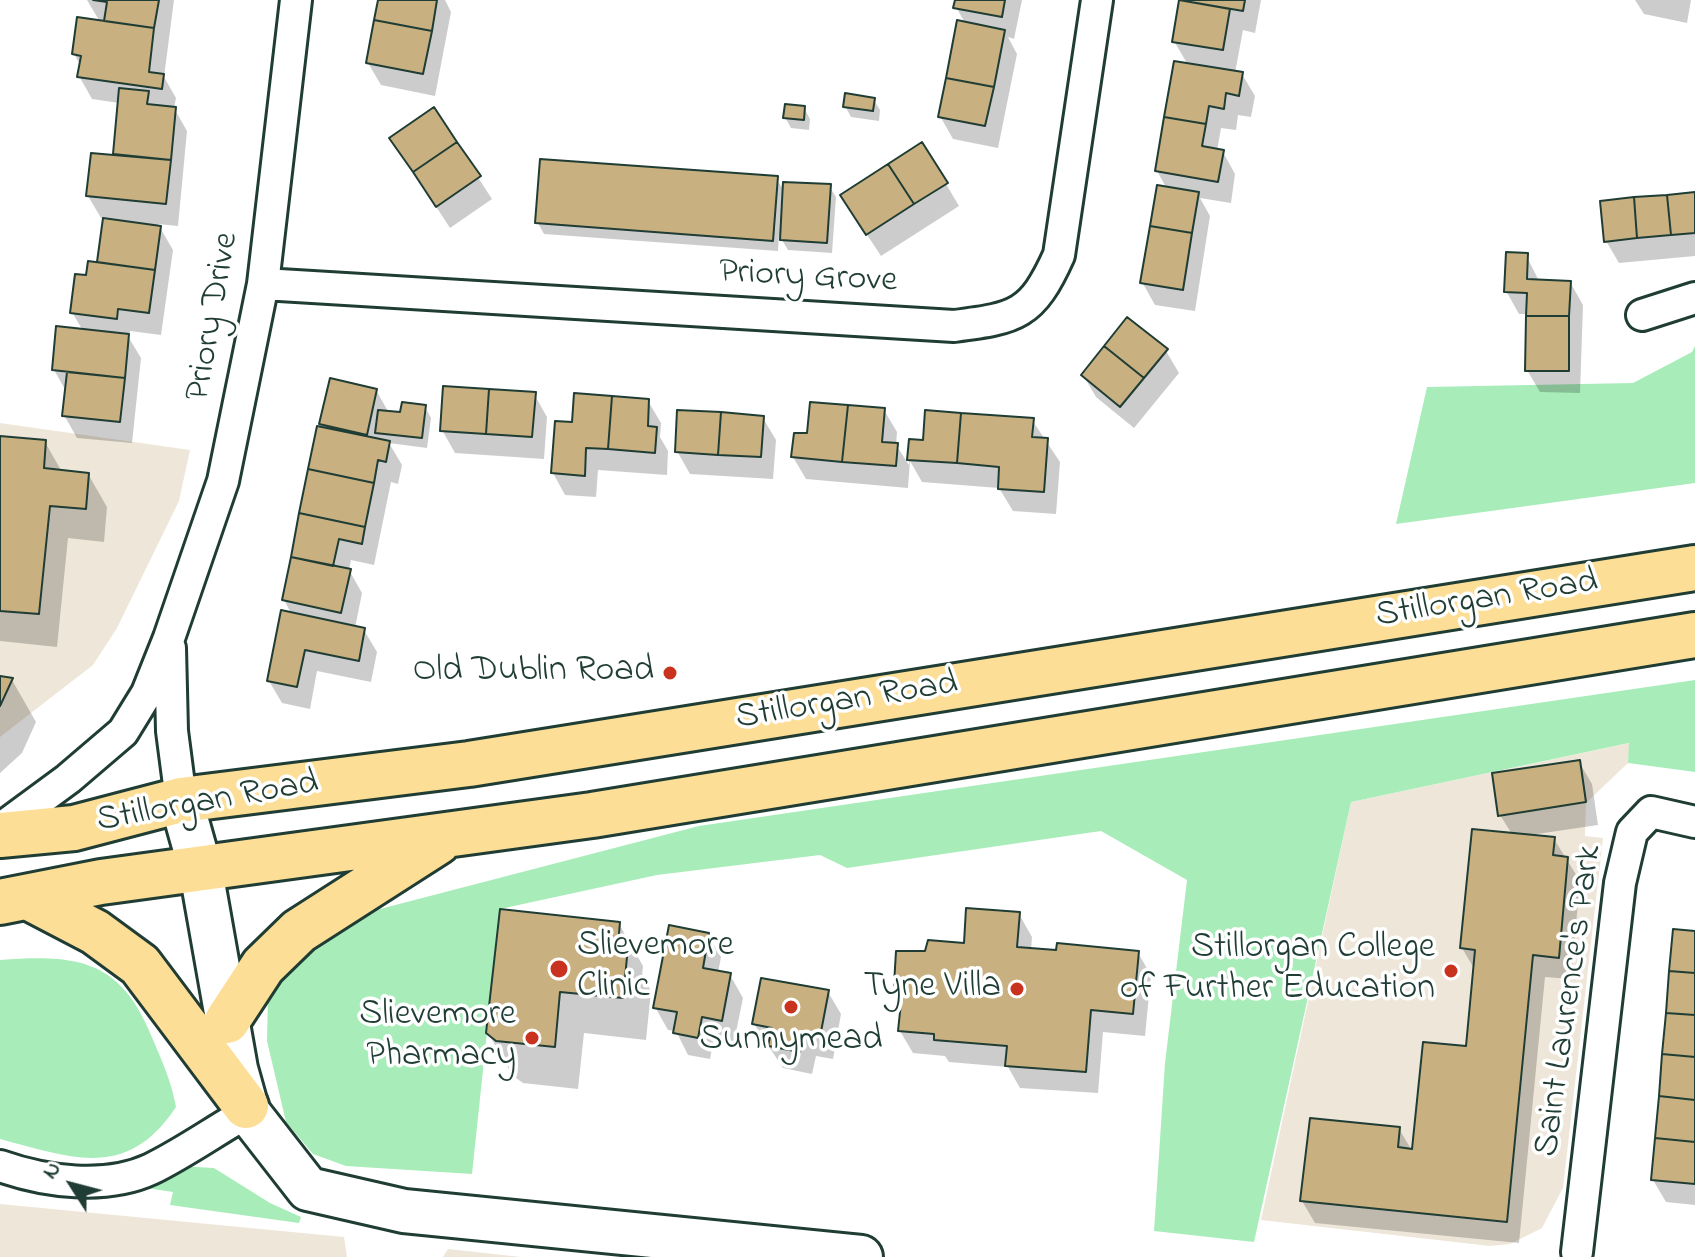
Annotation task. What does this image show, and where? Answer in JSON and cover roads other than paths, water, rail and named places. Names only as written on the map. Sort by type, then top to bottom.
[{"type":"highway","name":"Stillorgan Road","points":[[0,835],[74,828],[181,800],[469,764],[1695,568]]},
{"type":"highway","name":"Stillorgan Road","points":[[14,900],[101,882],[447,836],[1695,635]]},
{"type":"highway","points":[[227,1021],[263,966],[299,931],[447,836]]},
{"type":"highway","points":[[14,900],[95,932],[140,965],[247,1109]]},
{"type":"street","name":"Priory Drive","points":[[0,829],[68,779],[123,732],[147,693],[169,638],[223,481],[263,284],[296,0]]},
{"type":"street","name":"Priory Grove","points":[[263,284],[954,326],[1004,320],[1041,294],[1059,255],[1097,0]]},
{"type":"street","points":[[1642,315],[1695,298]]},
{"type":"street","name":"Priory Drive","points":[[169,638],[172,731],[181,800]]},
{"type":"street","points":[[181,800],[201,871],[227,1021],[247,1109],[308,1189],[404,1211],[616,1245],[861,1257]]},
{"type":"street","name":"Saint Laurence's Park","points":[[1577,1252],[1620,883],[1632,832],[1651,812],[1695,822]]},
{"type":"street","points":[[0,1166],[32,1177],[99,1181],[150,1170],[247,1109]]},
{"type":"place","name":"Old Dublin Road","points":[[670,673]]},
{"type":"place","name":"Slievemore Clinic","points":[[559,969]]},
{"type":"place","name":"Stillorgan College of Further Education","points":[[1451,971]]},
{"type":"place","name":"Tyne Villa","points":[[1017,989]]},
{"type":"place","name":"Sunnymead","points":[[791,1007]]},
{"type":"place","name":"Slievemore Pharmacy","points":[[532,1038]]}]
